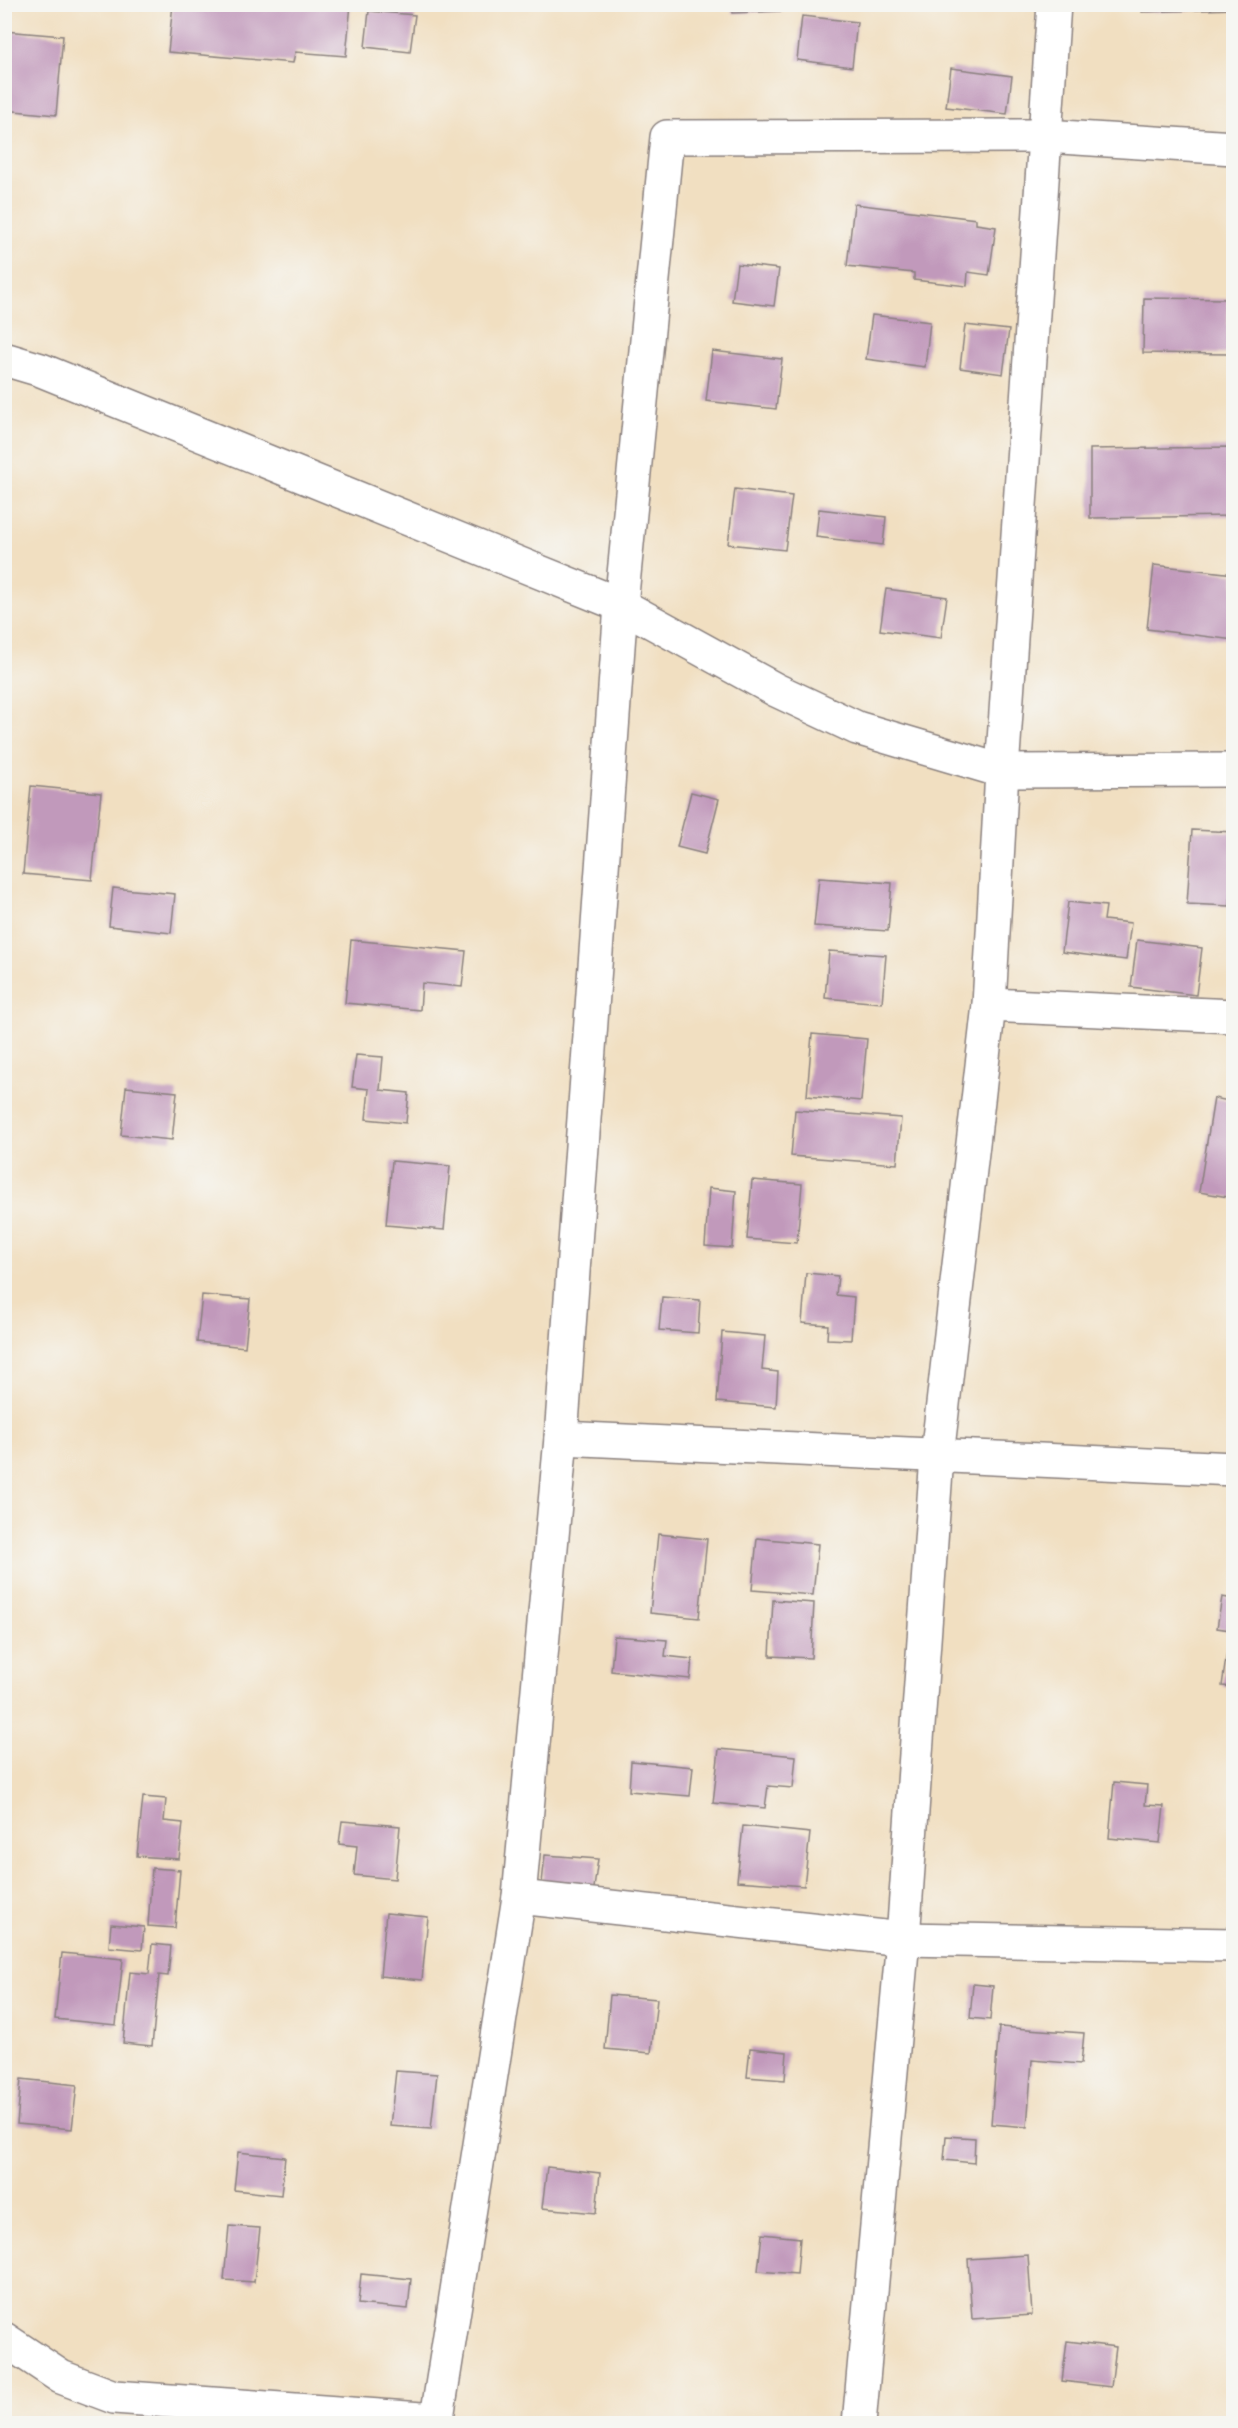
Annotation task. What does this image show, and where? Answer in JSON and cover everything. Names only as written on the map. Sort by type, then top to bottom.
[{"type":"street","points":[[859,2424],[903,1939],[937,1456],[989,1005],[1002,771],[1054,4]]},
{"type":"street","points":[[4,2339],[61,2377],[114,2397],[436,2422],[519,1897],[561,1438],[621,605],[667,137],[1045,136],[1233,148]]},
{"type":"street","points":[[4,359],[41,370],[621,605],[776,690],[857,728],[1002,771],[1233,770]]},
{"type":"street","points":[[989,1005],[1233,1016]]},
{"type":"street","points":[[561,1438],[1233,1469]]},
{"type":"street","points":[[519,1897],[903,1939],[1233,1946]]},
{"type":"building","points":[[173,4],[299,6],[299,4],[351,4],[346,56],[295,52],[293,63],[168,52]]},
{"type":"building","points":[[732,4],[783,4],[783,11],[732,13]]},
{"type":"building","points":[[1142,4],[1234,4],[1234,9],[1142,12]]},
{"type":"building","points":[[369,11],[415,15],[410,52],[365,47]]},
{"type":"building","points":[[802,16],[857,22],[852,67],[797,60]]},
{"type":"building","points":[[4,31],[63,36],[56,115],[4,110]]},
{"type":"building","points":[[951,68],[1012,76],[1007,114],[946,107]]},
{"type":"building","points":[[854,204],[976,219],[976,224],[996,227],[989,275],[968,272],[967,286],[914,280],[914,273],[847,266]]},
{"type":"building","points":[[737,264],[779,269],[774,306],[732,301]]},
{"type":"building","points":[[1144,298],[1228,299],[1228,354],[1143,353]]},
{"type":"building","points":[[872,315],[930,322],[925,367],[866,359]]},
{"type":"building","points":[[965,325],[1009,330],[1003,374],[960,368]]},
{"type":"building","points":[[712,351],[782,359],[776,409],[706,401]]},
{"type":"building","points":[[1231,447],[1232,516],[1090,518],[1090,449]]},
{"type":"building","points":[[735,489],[792,496],[785,550],[728,544]]},
{"type":"building","points":[[819,509],[886,517],[883,545],[816,537]]},
{"type":"building","points":[[1154,565],[1234,574],[1234,640],[1147,629]]},
{"type":"building","points":[[886,589],[947,597],[941,638],[880,630]]},
{"type":"building","points":[[31,786],[101,793],[92,880],[23,874]]},
{"type":"building","points":[[691,792],[719,799],[705,854],[677,847]]},
{"type":"building","points":[[1192,830],[1234,832],[1230,906],[1187,904]]},
{"type":"building","points":[[819,878],[892,883],[888,931],[814,926]]},
{"type":"building","points":[[113,888],[175,894],[171,933],[109,926]]},
{"type":"building","points":[[1068,902],[1106,906],[1104,920],[1131,923],[1126,960],[1062,952]]},
{"type":"building","points":[[351,940],[466,951],[462,987],[422,983],[420,1010],[345,1003]]},
{"type":"building","points":[[1137,940],[1202,948],[1196,995],[1131,987]]},
{"type":"building","points":[[829,951],[886,955],[882,1003],[825,998]]},
{"type":"building","points":[[812,1034],[867,1039],[861,1101],[807,1096]]},
{"type":"building","points":[[356,1055],[383,1057],[380,1090],[409,1093],[406,1123],[366,1119],[369,1089],[352,1087]]},
{"type":"building","points":[[126,1087],[177,1092],[172,1140],[121,1135]]},
{"type":"building","points":[[1214,1098],[1234,1102],[1234,1198],[1199,1192]]},
{"type":"building","points":[[795,1110],[901,1118],[897,1164],[791,1156]]},
{"type":"building","points":[[392,1161],[450,1166],[444,1230],[386,1225]]},
{"type":"building","points":[[752,1180],[802,1184],[797,1243],[747,1239]]},
{"type":"building","points":[[709,1188],[736,1191],[732,1248],[705,1246]]},
{"type":"building","points":[[806,1273],[838,1276],[836,1295],[854,1297],[851,1340],[827,1339],[828,1325],[802,1323]]},
{"type":"building","points":[[202,1295],[250,1299],[245,1347],[197,1342]]},
{"type":"building","points":[[662,1297],[700,1300],[698,1333],[659,1330]]},
{"type":"building","points":[[722,1332],[765,1336],[762,1370],[778,1372],[776,1407],[717,1402]]},
{"type":"building","points":[[658,1534],[707,1539],[699,1618],[650,1613]]},
{"type":"building","points":[[757,1538],[818,1544],[813,1595],[752,1590]]},
{"type":"building","points":[[1222,1597],[1234,1599],[1234,1687],[1222,1686],[1230,1630],[1217,1628]]},
{"type":"building","points":[[773,1600],[814,1603],[811,1658],[770,1656]]},
{"type":"building","points":[[614,1636],[667,1640],[665,1656],[692,1659],[690,1679],[611,1671]]},
{"type":"building","points":[[719,1749],[796,1756],[793,1788],[768,1786],[765,1808],[713,1803]]},
{"type":"building","points":[[631,1761],[693,1767],[690,1796],[629,1791]]},
{"type":"building","points":[[1114,1782],[1147,1785],[1145,1805],[1164,1806],[1160,1843],[1109,1838]]},
{"type":"building","points":[[143,1797],[166,1799],[164,1821],[183,1823],[179,1859],[137,1856]]},
{"type":"building","points":[[342,1821],[400,1826],[395,1879],[354,1875],[357,1846],[339,1844]]},
{"type":"building","points":[[743,1826],[810,1833],[804,1886],[737,1881]]},
{"type":"building","points":[[545,1855],[598,1859],[594,1888],[542,1883]]},
{"type":"building","points":[[152,1868],[180,1870],[175,1928],[148,1926]]},
{"type":"building","points":[[386,1913],[428,1917],[422,1980],[380,1976]]},
{"type":"building","points":[[111,1924],[144,1927],[142,1950],[109,1947]]},
{"type":"building","points":[[152,1944],[171,1946],[168,1976],[159,1975],[152,2046],[123,2043],[130,1972],[149,1974]]},
{"type":"building","points":[[62,1953],[123,1959],[116,2025],[55,2019]]},
{"type":"building","points":[[973,1984],[993,1986],[990,2020],[970,2018]]},
{"type":"building","points":[[610,1995],[657,1999],[651,2053],[605,2049]]},
{"type":"building","points":[[999,2027],[1084,2033],[1081,2064],[1032,2060],[1027,2127],[991,2124]]},
{"type":"building","points":[[750,2048],[787,2052],[785,2080],[747,2077]]},
{"type":"building","points":[[396,2071],[437,2074],[431,2129],[390,2126]]},
{"type":"building","points":[[21,2079],[77,2085],[72,2129],[17,2124]]},
{"type":"building","points":[[946,2136],[975,2138],[974,2163],[944,2160]]},
{"type":"building","points":[[238,2152],[285,2157],[281,2195],[234,2190]]},
{"type":"building","points":[[547,2167],[600,2173],[596,2213],[542,2208]]},
{"type":"building","points":[[229,2226],[260,2228],[254,2282],[224,2280]]},
{"type":"building","points":[[762,2234],[800,2238],[797,2274],[758,2271]]},
{"type":"building","points":[[1028,2255],[1032,2315],[972,2319],[968,2259]]},
{"type":"building","points":[[361,2274],[411,2279],[408,2309],[358,2304]]},
{"type":"building","points":[[1067,2341],[1116,2347],[1111,2387],[1062,2381]]}]
